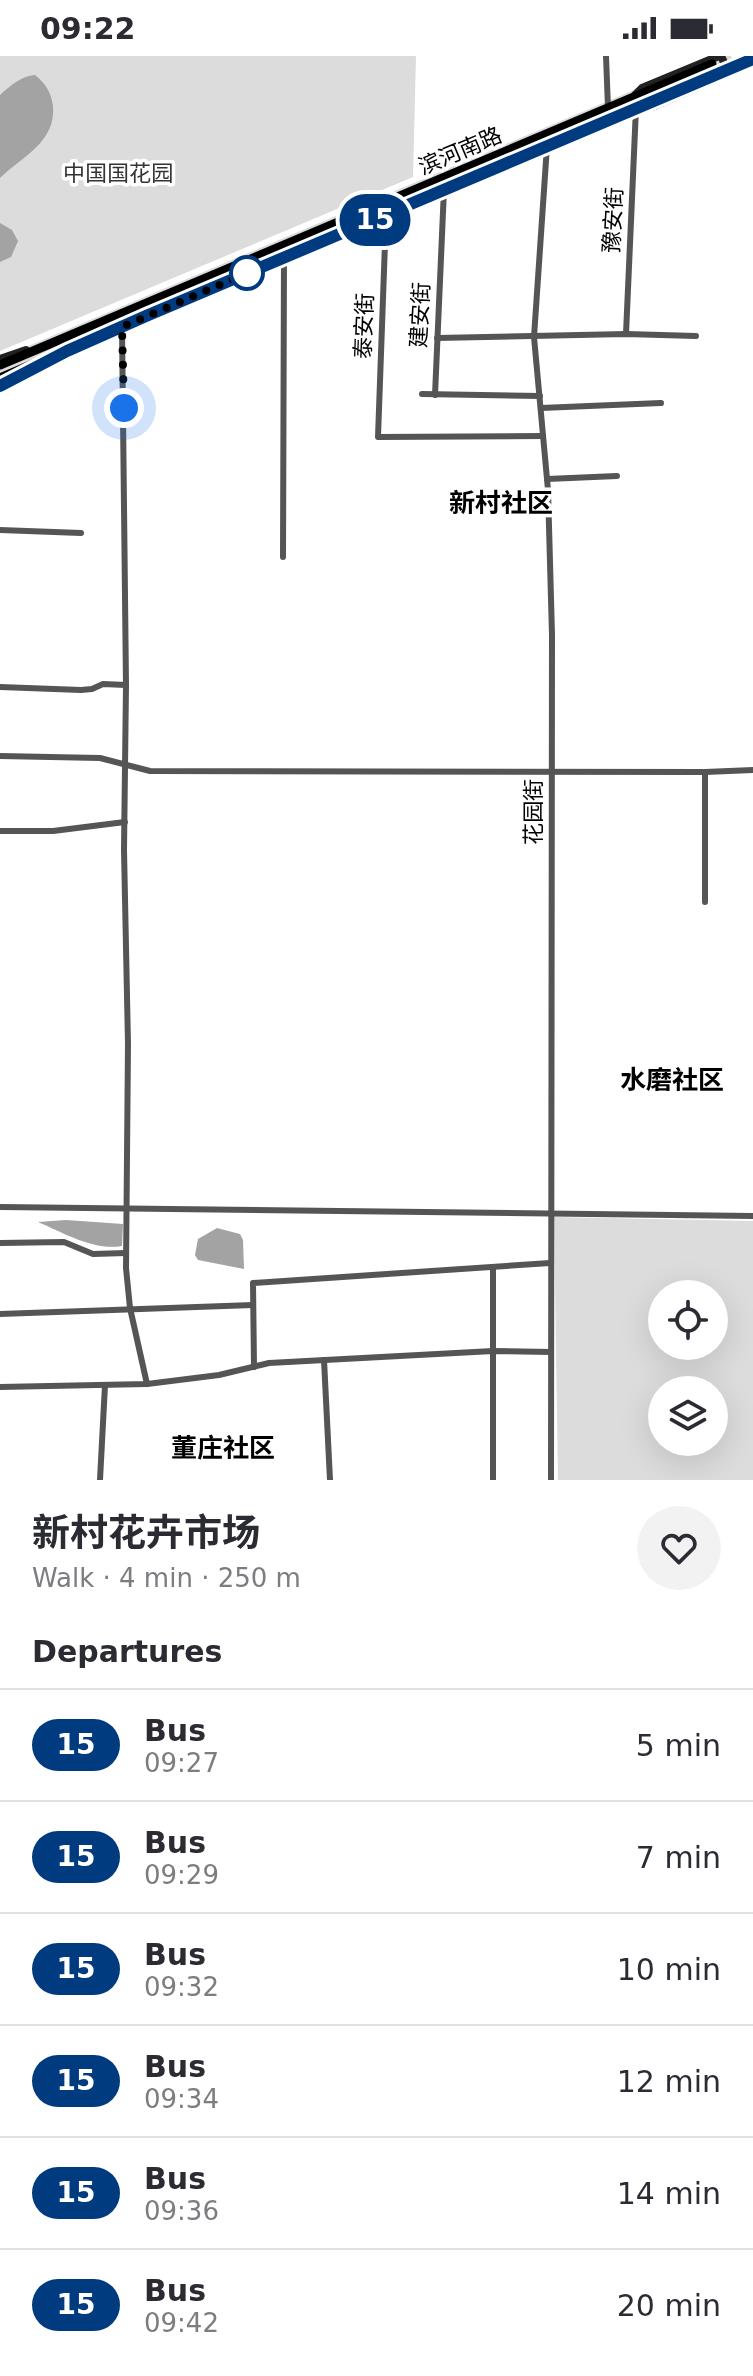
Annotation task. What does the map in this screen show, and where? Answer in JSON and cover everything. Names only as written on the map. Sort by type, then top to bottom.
[{"type":"main road","points":[[608,108],[634,103],[642,88],[719,64]]},
{"type":"main road","name":"滨河南路","points":[[0,378],[547,146],[719,64]]},
{"type":"main road","name":"滨河南路","points":[[0,362],[608,108]]},
{"type":"main road","points":[[320,230],[325,241]]},
{"type":"main road","points":[[0,386],[67,351]]},
{"type":"street","points":[[606,56],[608,108]]},
{"type":"street","name":"豫安街","points":[[626,334],[634,103]]},
{"type":"street","name":"花园街","points":[[547,146],[534,337],[547,479],[552,635],[551,1480]]},
{"type":"street","name":"建安街","points":[[435,395],[444,189]]},
{"type":"street","name":"泰安街","points":[[386,215],[378,437],[543,436]]},
{"type":"street","points":[[283,557],[284,257]]},
{"type":"street","points":[[122,327],[128,1044],[126,1253],[130,1308],[147,1384]]},
{"type":"street","points":[[437,338],[626,334],[696,336]]},
{"type":"street","points":[[422,394],[540,396]]},
{"type":"street","points":[[541,408],[661,403]]},
{"type":"street","points":[[547,479],[617,476]]},
{"type":"street","points":[[0,530],[81,533]]},
{"type":"street","points":[[0,687],[81,690],[103,684],[126,685]]},
{"type":"street","points":[[0,756],[100,758],[150,771],[753,770]]},
{"type":"street","points":[[705,772],[705,902]]},
{"type":"street","points":[[0,831],[53,831],[125,822]]},
{"type":"street","points":[[0,1207],[753,1216]]},
{"type":"street","points":[[0,1243],[64,1242],[93,1254],[126,1253]]},
{"type":"street","points":[[254,1367],[253,1283],[550,1263]]},
{"type":"street","points":[[493,1267],[493,1480]]},
{"type":"street","points":[[0,1314],[253,1305]]},
{"type":"street","points":[[0,1387],[147,1384],[219,1375],[269,1363],[493,1351],[551,1352]]},
{"type":"street","points":[[324,1360],[330,1480]]},
{"type":"street","points":[[100,1480],[105,1385]]},
{"type":"green space","name":"中国国花园","points":[[0,56],[416,56],[413,177],[0,351]]},
{"type":"green space","points":[[554,1217],[753,1221],[753,1480],[558,1480]]},
{"type":"shaded area","points":[[35,75],[52,101],[53,119],[44,139],[0,178],[0,95],[20,79]]},
{"type":"shaded area","points":[[0,223],[12,230],[18,241],[11,257],[0,262]]},
{"type":"shaded area","points":[[66,1220],[123,1224],[122,1246],[90,1244],[38,1222]]},
{"type":"shaded area","points":[[217,1228],[240,1234],[244,1269],[198,1260],[195,1255],[198,1239]]},
{"type":"tunnel","points":[[712,64],[731,56]]},
{"type":"tunnel","points":[[720,73],[753,59]]},
{"type":"bus line","name":"15","points":[[0,386],[67,351],[146,316],[753,59]]},
{"type":"district","name":"新村社区","points":[[501,503]]},
{"type":"district","name":"水磨社区","points":[[672,1080]]},
{"type":"district","name":"董庄社区","points":[[223,1448]]},
{"type":"route","points":[[124,408],[122,327],[247,273]]}]
